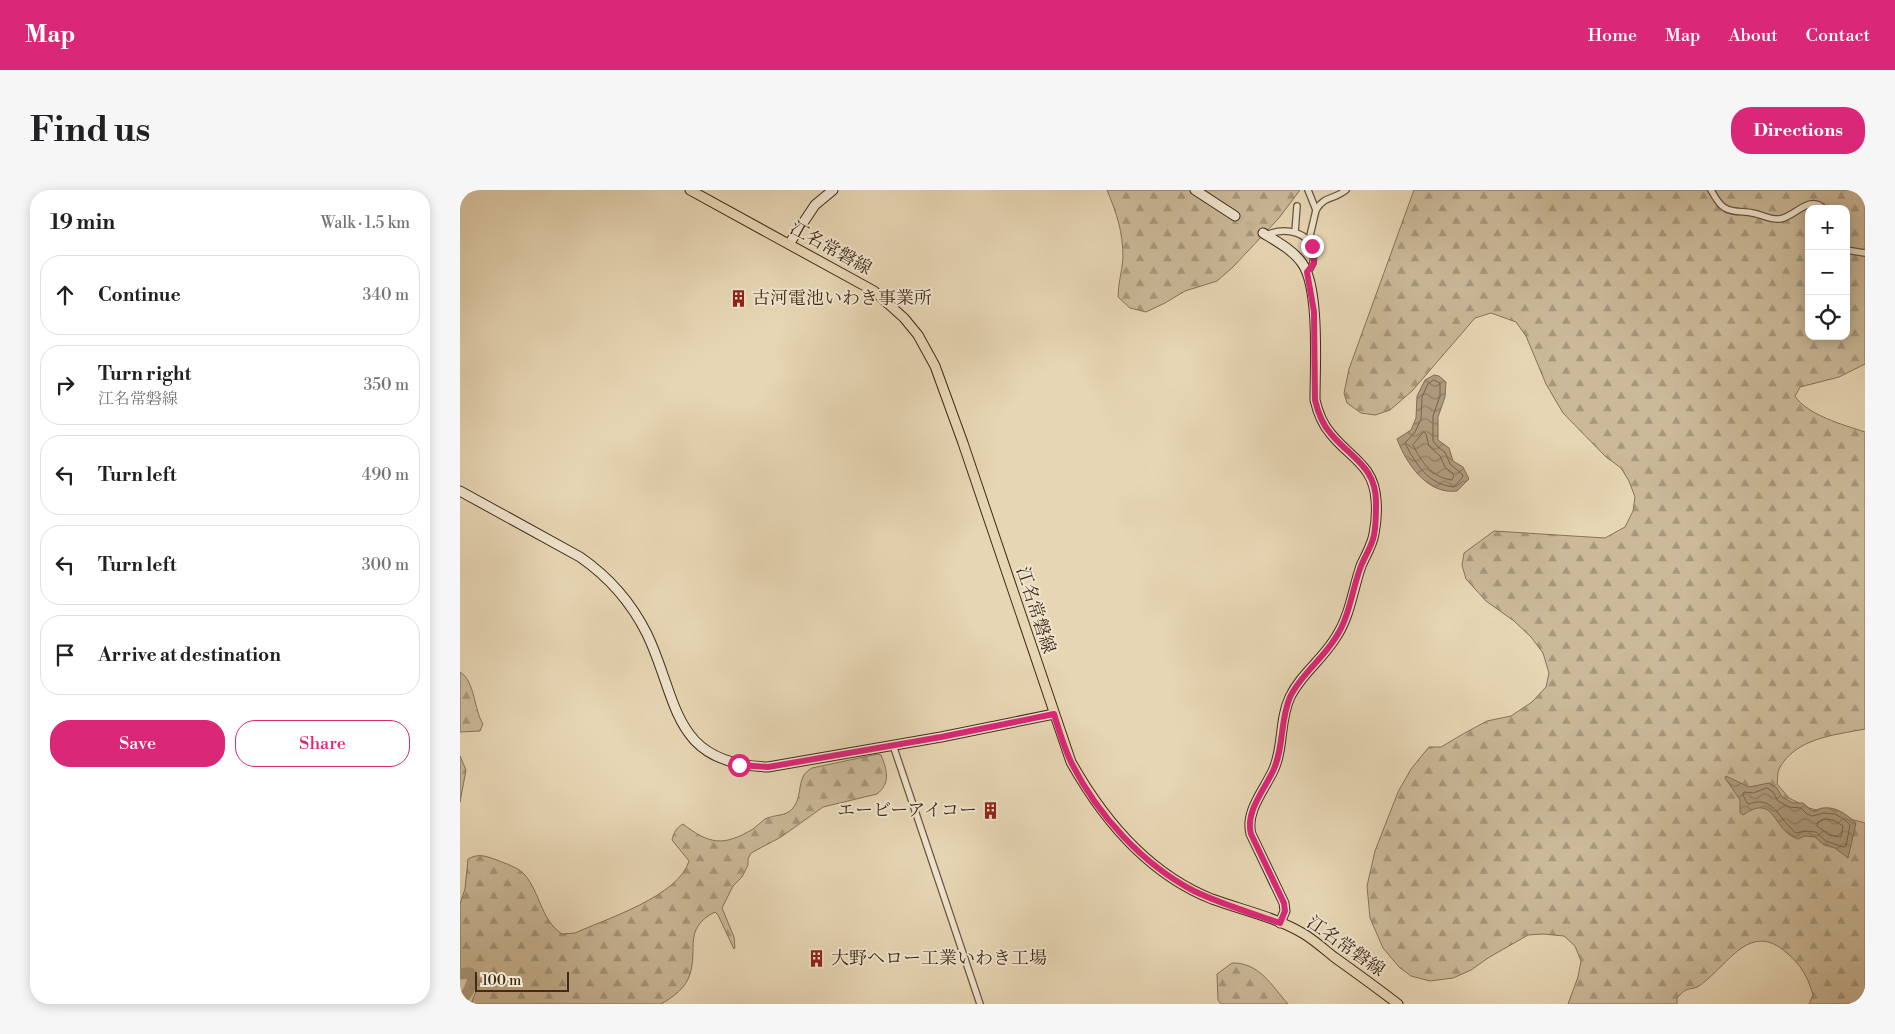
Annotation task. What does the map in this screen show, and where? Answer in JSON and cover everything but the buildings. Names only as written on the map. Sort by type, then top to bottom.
[{"type":"main road","name":"江名常磐線","points":[[690,190],[874,291],[904,318],[928,351],[936,366],[963,443],[1071,762],[1087,791],[1111,823],[1155,864],[1193,890],[1304,934],[1398,1004]]},
{"type":"street","points":[[789,244],[815,205],[833,190]]},
{"type":"street","points":[[1195,190],[1236,216]]},
{"type":"street","points":[[1309,190],[1316,210]]},
{"type":"street","points":[[1309,240],[1316,210],[1326,199],[1338,196],[1346,190]]},
{"type":"street","points":[[1711,190],[1718,202],[1726,208],[1774,219],[1790,216],[1805,207]]},
{"type":"street","points":[[1295,232],[1297,206]]},
{"type":"street","points":[[1264,234],[1282,231],[1295,232],[1309,240],[1312,246],[1314,263],[1307,272]]},
{"type":"street","points":[[1264,234],[1295,256],[1307,272],[1314,312],[1315,400],[1317,410],[1330,434],[1360,462],[1372,478],[1376,503],[1374,534],[1343,626],[1336,639],[1301,681],[1289,699],[1281,746],[1274,769],[1256,802],[1250,822],[1251,834],[1284,903],[1285,911],[1280,923]]},
{"type":"street","points":[[1850,251],[1865,253]]},
{"type":"street","points":[[460,491],[580,557],[616,586],[647,634],[681,722],[694,740],[715,755],[739,765],[768,767],[1054,714]]},
{"type":"street","points":[[893,745],[980,1004]]},
{"type":"green space","points":[[1107,190],[1300,190],[1279,218],[1233,267],[1217,281],[1185,291],[1146,312],[1130,308],[1118,297],[1123,258],[1122,240],[1121,231]]},
{"type":"green space","points":[[1414,190],[1865,190],[1865,364],[1839,377],[1800,387],[1795,396],[1808,409],[1817,414],[1865,432],[1865,729],[1829,736],[1805,744],[1786,759],[1779,769],[1777,784],[1789,798],[1809,808],[1865,823],[1865,1004],[1809,1004],[1813,995],[1800,967],[1787,953],[1773,944],[1761,941],[1749,944],[1738,951],[1696,988],[1684,991],[1677,998],[1677,1004],[1568,1004],[1578,977],[1581,961],[1575,946],[1564,936],[1528,935],[1471,970],[1453,978],[1430,981],[1411,976],[1399,967],[1383,948],[1370,918],[1367,886],[1375,851],[1398,792],[1411,769],[1429,747],[1441,747],[1487,721],[1511,716],[1532,702],[1546,687],[1549,673],[1543,653],[1531,637],[1514,621],[1486,601],[1466,579],[1462,565],[1464,553],[1494,531],[1605,538],[1625,527],[1633,511],[1635,497],[1629,481],[1621,468],[1606,457],[1563,413],[1546,384],[1526,336],[1516,322],[1491,313],[1475,318],[1412,391],[1390,410],[1375,415],[1361,413],[1347,403],[1344,393],[1349,369]]},
{"type":"green space","points":[[460,672],[469,682],[483,724],[480,731],[460,732]]},
{"type":"green space","points":[[878,754],[881,755],[885,766],[886,781],[877,794],[823,807],[781,837],[751,853],[742,877],[733,886],[722,908],[734,937],[735,948],[715,912],[705,918],[695,932],[692,965],[688,979],[678,992],[666,1001],[661,1004],[471,1004],[477,989],[471,976],[460,970],[460,904],[465,889],[468,859],[475,856],[485,856],[519,870],[530,882],[545,914],[555,928],[562,934],[575,933],[640,905],[671,885],[683,874],[689,861],[672,840],[676,830],[683,824],[692,831],[709,839],[725,841],[733,839],[753,829],[765,819],[790,811],[796,803],[803,776],[812,768]]},
{"type":"green space","points":[[460,756],[466,770],[460,802]]},
{"type":"green space","points":[[1232,963],[1250,966],[1264,976],[1288,1004],[1221,1004],[1218,1000],[1217,974]]},
{"type":"water","points":[[1434,375],[1439,376],[1446,382],[1445,397],[1438,417],[1438,440],[1449,448],[1453,461],[1463,467],[1469,479],[1457,491],[1446,491],[1427,483],[1412,467],[1397,439],[1411,430],[1416,418],[1417,396],[1425,380]]},
{"type":"water","points":[[1726,776],[1749,787],[1769,783],[1777,788],[1782,797],[1793,803],[1803,803],[1812,811],[1832,808],[1845,814],[1856,823],[1848,858],[1835,848],[1824,845],[1815,837],[1805,836],[1798,839],[1790,835],[1768,810],[1762,808],[1754,809],[1743,815],[1740,813],[1740,800],[1725,778]]},
{"type":"waterway","points":[[460,974],[470,973],[473,979],[469,990],[460,1003]]},
{"type":"tunnel","points":[[1235,216],[1263,233]]},
{"type":"place","name":"古河電池いわき事業所","points":[[738,298]]},
{"type":"place","name":"エービーアイコー","points":[[991,810]]},
{"type":"place","name":"大野ヘロー工業いわき工場","points":[[817,958]]},
{"type":"route","points":[[739,765],[768,767],[941,737],[1054,714],[1071,762],[1087,791],[1111,823],[1136,848],[1155,864],[1193,890],[1280,923],[1285,911],[1284,903],[1251,834],[1250,822],[1256,802],[1274,769],[1281,746],[1289,699],[1301,681],[1336,639],[1343,626],[1374,534],[1376,503],[1372,478],[1360,462],[1330,434],[1317,410],[1315,400],[1314,312],[1307,272],[1314,263],[1312,246]]}]
